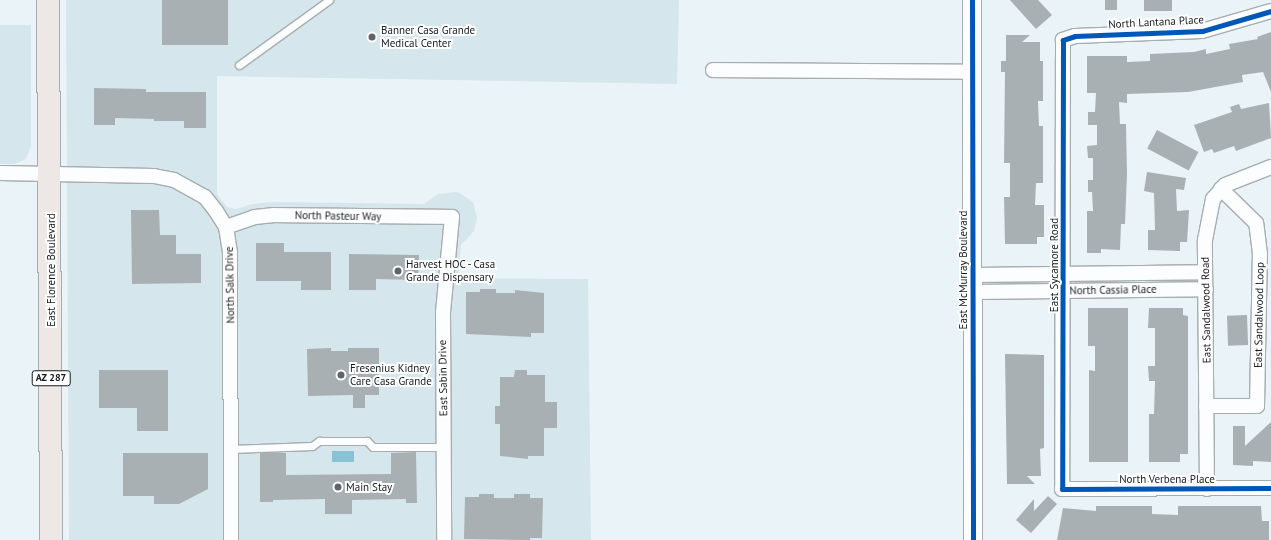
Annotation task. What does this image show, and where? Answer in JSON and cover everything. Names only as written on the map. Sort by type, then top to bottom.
[{"type":"main road","name":"East Florence Boulevard","points":[[48,0],[52,540]]},
{"type":"street","name":"East McMurray Boulevard","points":[[972,0],[974,540]]},
{"type":"street","name":"North Lantana Place","points":[[1063,40],[1075,36],[1202,31],[1271,11]]},
{"type":"street","name":"East Sycamore Road","points":[[1062,489],[1064,291],[1063,40]]},
{"type":"street","points":[[713,70],[972,72]]},
{"type":"street","points":[[1221,189],[1225,185],[1271,166]]},
{"type":"street","name":"North Salk Drive","points":[[0,173],[154,176],[174,180],[190,186],[205,197],[226,227],[230,253],[231,540]]},
{"type":"street","name":"East Sandalwood Road","points":[[1207,489],[1205,272],[1207,226],[1213,199],[1221,189]]},
{"type":"street","name":"East Sandalwood Loop","points":[[1206,406],[1257,406],[1260,254],[1256,223],[1221,189]]},
{"type":"street","name":"North Pasteur Way","points":[[226,227],[255,216],[274,215],[452,217]]},
{"type":"street","name":"East Sabin Drive","points":[[444,540],[443,312],[452,217]]},
{"type":"street","name":"North Cassia Place","points":[[973,283],[1064,272],[1205,272]]},
{"type":"street","name":"North Cassia Place","points":[[973,283],[1064,291],[1206,289]]},
{"type":"street","name":"North Verbena Place","points":[[1062,489],[1271,488]]},
{"type":"lane","points":[[239,64],[329,0]]},
{"type":"lane","points":[[231,449],[312,446],[319,441],[367,441],[373,448],[444,447]]},
{"type":"shaded area","points":[[66,0],[679,0],[677,84],[217,76],[217,194],[227,207],[236,209],[253,204],[272,202],[424,204],[438,194],[458,192],[473,202],[477,218],[474,231],[461,245],[458,278],[588,279],[591,540],[69,540]]},
{"type":"shaded area","points":[[0,25],[31,25],[31,146],[26,159],[15,164],[0,164]]},
{"type":"water","points":[[332,451],[354,451],[354,462],[332,462]]},
{"type":"building","points":[[162,0],[228,0],[228,45],[162,45]]},
{"type":"building","points":[[1010,0],[1038,0],[1052,15],[1036,29]]},
{"type":"building","points":[[1105,0],[1117,0],[1117,10],[1105,10]]},
{"type":"building","points":[[1144,0],[1172,0],[1172,11],[1144,11]]},
{"type":"building","points":[[1271,32],[1271,92],[1263,72],[1242,75],[1243,82],[1188,92],[1127,94],[1127,103],[1119,102],[1120,124],[1126,124],[1127,174],[1125,224],[1121,224],[1120,250],[1101,249],[1101,253],[1087,253],[1087,211],[1093,211],[1092,192],[1088,192],[1088,180],[1093,180],[1093,158],[1088,158],[1087,146],[1097,145],[1097,125],[1088,125],[1088,112],[1095,112],[1096,93],[1087,93],[1087,56],[1127,56],[1127,62],[1150,61],[1150,54],[1194,52],[1206,49],[1206,54],[1230,49],[1229,44],[1258,39],[1257,37]]},
{"type":"building","points":[[1006,35],[1030,35],[1022,42],[1040,42],[1040,61],[1043,61],[1043,101],[1038,101],[1039,126],[1043,126],[1043,183],[1036,183],[1035,205],[1044,205],[1044,237],[1037,237],[1037,244],[1005,244],[1004,197],[1010,197],[1010,163],[1004,163],[1005,72],[1001,72],[1001,61],[1006,61]]},
{"type":"building","points":[[94,88],[146,89],[146,92],[206,92],[206,128],[184,128],[184,121],[154,121],[154,119],[115,118],[115,125],[94,125]]},
{"type":"building","points":[[1269,103],[1271,138],[1236,151],[1234,146],[1214,153],[1212,149],[1204,152],[1194,125],[1232,112],[1230,107],[1239,104],[1241,109]]},
{"type":"building","points":[[1157,130],[1198,152],[1189,171],[1147,149]]},
{"type":"building","points":[[1147,172],[1186,178],[1184,190],[1176,189],[1177,211],[1189,210],[1187,242],[1180,242],[1180,251],[1148,250],[1148,230],[1155,230],[1154,193],[1144,191]]},
{"type":"building","points":[[131,210],[159,210],[160,235],[176,235],[176,254],[201,254],[201,283],[132,284]]},
{"type":"building","points":[[256,243],[284,243],[284,252],[331,252],[331,290],[301,290],[301,281],[256,281]]},
{"type":"building","points":[[349,254],[419,255],[418,280],[376,279],[376,290],[349,290]]},
{"type":"building","points":[[480,289],[496,289],[496,293],[515,293],[515,290],[544,293],[544,333],[531,333],[531,337],[466,334],[466,292],[480,292]]},
{"type":"building","points":[[1088,308],[1128,308],[1128,462],[1089,462],[1089,370],[1095,371],[1095,346],[1088,346]]},
{"type":"building","points":[[1149,308],[1183,308],[1183,315],[1188,316],[1188,454],[1180,454],[1180,462],[1149,462],[1149,414],[1154,414],[1155,381],[1149,381],[1148,366],[1155,366],[1155,328],[1148,328]]},
{"type":"building","points":[[1247,315],[1248,345],[1228,346],[1227,316]]},
{"type":"building","points":[[331,348],[331,351],[348,351],[348,348],[379,348],[379,395],[365,395],[365,408],[353,408],[353,395],[308,396],[307,349]]},
{"type":"building","points":[[1005,354],[1044,355],[1044,448],[1040,449],[1041,476],[1027,476],[1035,484],[1007,484]]},
{"type":"building","points":[[99,370],[168,370],[168,431],[137,431],[137,408],[99,408]]},
{"type":"building","points":[[515,370],[527,370],[527,375],[545,375],[545,402],[557,402],[557,428],[544,428],[544,456],[528,456],[528,459],[500,456],[500,424],[495,424],[495,406],[500,406],[500,377],[514,377]]},
{"type":"building","points":[[1271,422],[1271,462],[1253,461],[1253,466],[1233,465],[1233,426],[1245,426],[1245,446]]},
{"type":"building","name":"Main Stay","points":[[416,452],[417,503],[406,503],[406,499],[352,500],[352,514],[325,514],[325,499],[273,500],[273,502],[260,502],[260,453],[286,453],[286,475],[391,474],[391,453]]},
{"type":"building","points":[[123,453],[208,453],[208,489],[179,504],[154,504],[154,496],[123,496]]},
{"type":"building","points":[[479,494],[494,494],[494,498],[514,498],[514,494],[530,494],[530,498],[543,498],[542,538],[530,538],[530,540],[464,539],[465,497],[479,497]]},
{"type":"building","points":[[1048,496],[1057,504],[1031,533],[1016,520],[1034,499],[1034,511]]},
{"type":"building","points":[[1096,506],[1152,506],[1152,514],[1178,515],[1178,506],[1261,506],[1262,521],[1269,521],[1269,540],[1057,540],[1063,508],[1096,511]]},
{"type":"cycle path","points":[[972,0],[973,540]]},
{"type":"cycle path","points":[[1271,11],[1202,31],[1075,36],[1063,40],[1062,489],[1271,488]]},
{"type":"place","name":"Banner Casa Grande Medical Center","points":[[372,37]]},
{"type":"place","name":"Harvest HOC - Casa Grande Dispensary","points":[[398,271]]},
{"type":"place","name":"Fresenius Kidney Care Casa Grande","points":[[341,375]]},
{"type":"place","name":"Main Stay","points":[[338,487]]}]
